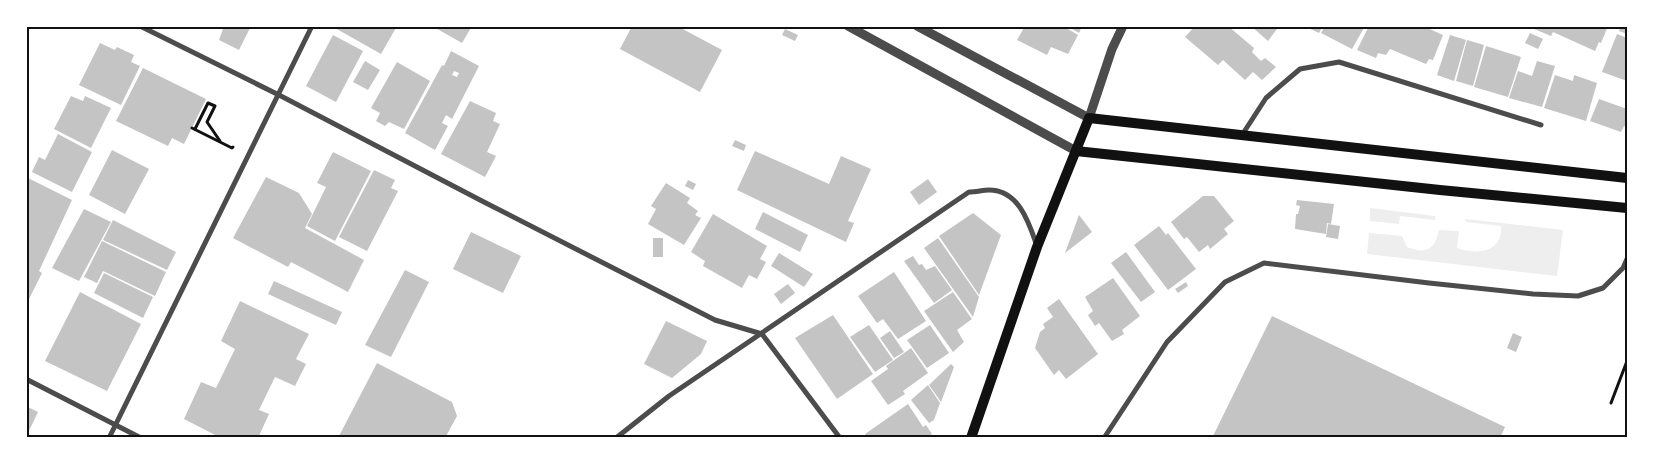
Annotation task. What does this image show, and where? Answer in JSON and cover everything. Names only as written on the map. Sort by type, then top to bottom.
[{"type":"main road","points":[[971,438],[1037,247],[1089,118],[1627,178]]},
{"type":"main road","points":[[1076,151],[1627,208]]},
{"type":"street","points":[[140,26],[279,95],[715,320],[762,334],[840,438]]},
{"type":"street","points":[[109,438],[312,26]]},
{"type":"street","points":[[848,26],[1076,151]]},
{"type":"street","points":[[917,26],[1089,118],[1112,49],[1124,26]]},
{"type":"street","points":[[1241,135],[1266,98],[1300,68],[1339,62],[1541,125]]},
{"type":"street","points":[[616,438],[669,396],[969,192],[990,190],[1005,193],[1013,199],[1024,211],[1037,247]]},
{"type":"street","points":[[1104,438],[1166,342],[1225,282],[1264,263],[1429,284],[1533,294],[1578,296],[1603,288],[1622,268],[1627,259]]},
{"type":"street","points":[[26,380],[141,438]]},
{"type":"path","points":[[220,142],[207,122],[215,106],[208,103],[193,129],[232,148]]},
{"type":"path","points":[[1611,403],[1627,361]]},
{"type":"shaded area","points":[[1370,208],[1435,216],[1435,220],[1400,216],[1399,224],[1370,221]]},
{"type":"shaded area","points":[[1465,219],[1563,230],[1557,276],[1367,254],[1369,233],[1402,236],[1407,247],[1420,250],[1429,249],[1432,246],[1439,230],[1459,231],[1457,248],[1465,250],[1487,250],[1498,242],[1501,235],[1501,226],[1466,222]]},
{"type":"building","points":[[224,26],[251,26],[239,50],[219,40]]},
{"type":"building","points":[[336,26],[397,26],[381,54],[335,28]]},
{"type":"building","points":[[432,26],[472,26],[462,43]]},
{"type":"building","points":[[632,26],[677,26],[722,50],[700,92],[620,49]]},
{"type":"building","points":[[1025,26],[1063,26],[1078,35],[1068,54],[1051,47],[1047,55],[1017,40]]},
{"type":"building","points":[[1067,26],[1082,26],[1079,33]]},
{"type":"building","points":[[1195,26],[1228,26],[1254,48],[1252,52],[1261,61],[1265,58],[1276,67],[1262,80],[1253,72],[1245,80],[1223,60],[1218,65],[1185,37]]},
{"type":"building","points":[[1251,26],[1275,26],[1277,29],[1268,41]]},
{"type":"building","points":[[1304,26],[1323,26],[1319,33]]},
{"type":"building","points":[[1325,26],[1365,26],[1352,49],[1321,33]]},
{"type":"building","points":[[1369,26],[1373,29],[1374,26],[1423,26],[1443,35],[1433,60],[1429,59],[1426,64],[1390,49],[1386,55],[1378,53],[1376,58],[1357,50]]},
{"type":"building","points":[[1527,26],[1608,26],[1601,43],[1599,42],[1595,51],[1553,32],[1551,36]]},
{"type":"building","points":[[1621,26],[1627,26],[1627,34],[1619,31]]},
{"type":"building","points":[[785,29],[798,35],[795,41],[782,35]]},
{"type":"building","points":[[1530,33],[1543,39],[1538,49],[1525,43]]},
{"type":"building","points":[[1617,34],[1627,38],[1627,81],[1602,72]]},
{"type":"building","points":[[333,35],[363,51],[336,102],[306,86]]},
{"type":"building","points":[[1450,35],[1466,40],[1454,81],[1437,75]]},
{"type":"building","points":[[1467,40],[1484,45],[1473,86],[1456,81]]},
{"type":"building","points":[[100,43],[115,50],[117,47],[134,55],[131,62],[140,66],[121,105],[79,85]]},
{"type":"building","points":[[1486,46],[1521,57],[1508,97],[1474,87]]},
{"type":"building","points":[[451,51],[479,66],[452,119],[446,115],[442,123],[448,126],[435,150],[405,133],[442,65],[444,66]],"holes":[[[454,71],[459,73],[457,77],[452,75]]]},
{"type":"building","points":[[365,61],[380,70],[368,90],[353,82]]},
{"type":"building","points":[[1537,61],[1555,66],[1542,107],[1509,98],[1518,71],[1532,76]]},
{"type":"building","points":[[397,62],[430,81],[404,129],[389,122],[385,126],[376,121],[380,113],[371,108]]},
{"type":"building","points":[[143,68],[206,99],[184,144],[172,138],[168,146],[116,121]]},
{"type":"building","points":[[1555,75],[1573,81],[1574,75],[1597,83],[1586,121],[1544,108]]},
{"type":"building","points":[[71,96],[83,101],[85,96],[111,108],[91,148],[54,129]]},
{"type":"building","points":[[1599,99],[1627,109],[1627,127],[1624,126],[1621,132],[1590,121]]},
{"type":"building","points":[[470,101],[496,113],[493,121],[500,124],[487,152],[496,156],[485,177],[441,154]]},
{"type":"building","points":[[58,134],[92,152],[72,192],[32,172],[39,157],[45,160]]},
{"type":"building","points":[[735,140],[746,145],[744,151],[732,146]]},
{"type":"building","points":[[112,150],[149,169],[125,214],[89,195]]},
{"type":"building","points":[[755,151],[829,184],[841,156],[871,169],[848,221],[854,223],[846,242],[737,190]]},
{"type":"building","points":[[333,152],[371,171],[335,241],[307,226],[326,187],[317,183]]},
{"type":"building","points":[[374,170],[395,180],[391,188],[398,191],[367,251],[339,237]]},
{"type":"building","points":[[26,177],[72,200],[39,271],[42,273],[26,305]]},
{"type":"building","points":[[266,177],[299,193],[312,214],[305,228],[364,260],[348,292],[291,262],[288,267],[233,238]]},
{"type":"building","points":[[928,179],[937,192],[919,205],[910,192]]},
{"type":"building","points":[[688,180],[696,184],[693,190],[685,186]]},
{"type":"building","points":[[666,183],[690,198],[687,203],[698,211],[695,215],[701,218],[684,245],[648,224],[656,209],[651,206]]},
{"type":"building","points":[[1203,196],[1214,196],[1234,221],[1224,229],[1228,234],[1210,249],[1208,245],[1199,252],[1187,237],[1184,239],[1171,222]]},
{"type":"building","points":[[1297,200],[1334,204],[1331,224],[1327,223],[1326,234],[1295,229],[1296,214],[1298,214],[1300,206],[1296,205]]},
{"type":"building","points":[[84,209],[111,222],[79,281],[52,268]]},
{"type":"building","points":[[763,212],[808,235],[800,252],[755,229]]},
{"type":"building","points":[[973,213],[1001,235],[979,295],[939,236]]},
{"type":"building","points":[[713,214],[767,246],[760,259],[766,262],[757,279],[749,275],[742,288],[703,266],[705,261],[691,252]]},
{"type":"building","points":[[1079,215],[1092,232],[1065,253]]},
{"type":"building","points":[[113,220],[176,252],[167,270],[103,240]]},
{"type":"building","points":[[1328,224],[1340,226],[1338,239],[1326,237]]},
{"type":"building","points":[[1159,226],[1166,235],[1168,233],[1196,269],[1168,290],[1134,245]]},
{"type":"building","points":[[471,232],[521,256],[503,293],[453,269]]},
{"type":"building","points":[[653,238],[663,238],[663,257],[653,257]]},
{"type":"building","points":[[938,238],[979,297],[973,317],[924,248]]},
{"type":"building","points":[[102,241],[166,272],[155,296],[103,271],[97,283],[84,277]]},
{"type":"building","points":[[1126,252],[1155,292],[1141,302],[1111,263]]},
{"type":"building","points":[[779,253],[813,274],[804,287],[771,266]]},
{"type":"building","points":[[913,256],[919,265],[922,264],[926,270],[935,266],[952,290],[934,303],[904,261]]},
{"type":"building","points":[[405,270],[429,282],[391,357],[365,345]]},
{"type":"building","points":[[894,272],[926,321],[898,339],[883,319],[877,323],[858,296]]},
{"type":"building","points":[[104,273],[153,297],[143,318],[94,293]]},
{"type":"building","points":[[1113,278],[1140,316],[1122,330],[1124,334],[1112,341],[1099,323],[1095,326],[1088,315],[1093,311],[1085,297]]},
{"type":"building","points":[[274,281],[342,312],[336,325],[268,294]]},
{"type":"building","points":[[1186,282],[1188,286],[1178,293],[1175,289]]},
{"type":"building","points":[[788,284],[795,293],[781,304],[774,294]]},
{"type":"building","points":[[80,292],[141,324],[107,391],[45,361]]},
{"type":"building","points":[[953,292],[972,319],[957,330],[964,342],[953,352],[924,311]]},
{"type":"building","points":[[1059,299],[1098,354],[1066,379],[1059,370],[1054,375],[1035,348],[1040,332],[1045,328],[1043,324],[1053,317],[1047,308]]},
{"type":"building","points":[[240,301],[309,334],[296,359],[306,364],[295,386],[275,377],[259,410],[269,414],[258,438],[221,438],[184,419],[201,382],[216,388],[235,349],[221,341]]},
{"type":"building","points":[[833,315],[873,374],[837,399],[795,338]]},
{"type":"building","points":[[1272,316],[1505,427],[1500,438],[1212,438]]},
{"type":"building","points":[[666,321],[707,341],[701,354],[672,378],[644,364]]},
{"type":"building","points":[[869,325],[893,360],[875,372],[850,337]]},
{"type":"building","points":[[930,325],[949,353],[927,368],[907,340]]},
{"type":"building","points":[[890,331],[904,352],[894,358],[880,338]]},
{"type":"building","points":[[1513,333],[1522,337],[1516,352],[1507,348]]},
{"type":"building","points":[[911,348],[928,373],[903,391],[905,394],[888,405],[871,381],[888,369],[886,366]]},
{"type":"building","points":[[377,363],[452,402],[457,416],[445,438],[338,438]]},
{"type":"building","points":[[951,364],[954,367],[941,402],[929,385]]},
{"type":"building","points":[[928,385],[940,403],[934,420],[929,423],[911,400]]},
{"type":"building","points":[[908,404],[923,427],[926,425],[932,434],[925,438],[868,438],[865,434]]},
{"type":"building","points":[[26,406],[38,412],[26,437]]}]
